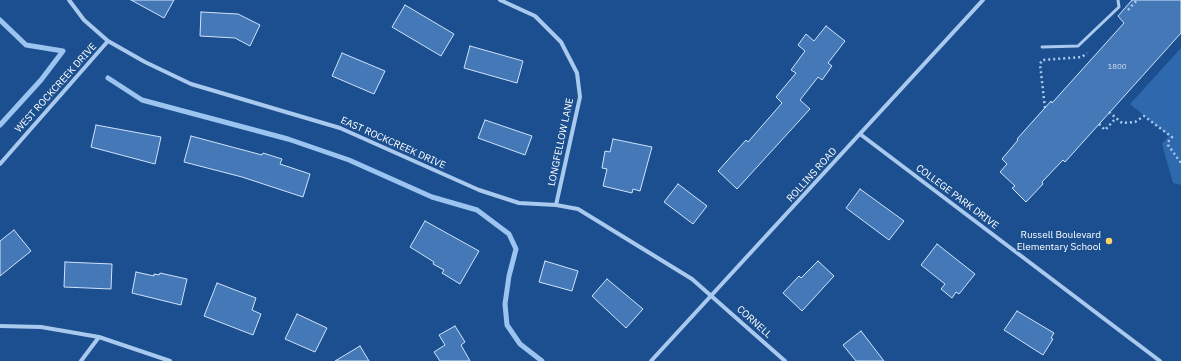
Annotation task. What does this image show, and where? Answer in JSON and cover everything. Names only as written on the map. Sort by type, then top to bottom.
[{"type":"street","name":"EAST ROCKCREEK DRIVE","points":[[69,0],[84,20],[108,41],[145,62],[192,84],[340,128],[479,190],[519,203],[556,205],[578,209],[692,279],[713,295]]},
{"type":"street","name":"LONGFELLOW LANE","points":[[500,0],[535,16],[561,42],[576,72],[580,97],[556,205]]},
{"type":"street","name":"ROLLINS ROAD","points":[[651,361],[983,0]]},
{"type":"street","name":"WEST ROCKCREEK DRIVE","points":[[0,164],[108,41]]},
{"type":"street","name":"COLLEGE PARK DRIVE","points":[[860,134],[1160,361]]},
{"type":"street","name":"CORNELL","points":[[713,295],[785,361]]},
{"type":"street","points":[[0,326],[41,327],[99,337],[170,361]]},
{"type":"street","points":[[81,361],[99,337]]},
{"type":"lane","points":[[1042,47],[1078,46],[1119,7],[1118,0]]},
{"type":"path","points":[[1110,112],[1122,123],[1129,123],[1144,116],[1172,137],[1168,142],[1168,145],[1181,163]]},
{"type":"path","points":[[1099,124],[1105,130],[1116,118]]},
{"type":"shaded area","points":[[1181,48],[1181,185],[1173,183],[1162,144],[1169,136],[1130,104]]},
{"type":"building","points":[[131,0],[174,0],[164,18]]},
{"type":"building","name":"Russell Boulevard Elementary School","points":[[1132,0],[1181,0],[1181,33],[1065,162],[1063,160],[1042,182],[1043,184],[1026,202],[1012,188],[1015,186],[1000,172],[1007,164],[1002,159],[1018,140],[1017,139],[1051,101],[1052,103],[1124,23],[1118,16]]},
{"type":"building","points":[[405,5],[454,34],[441,56],[392,27]]},
{"type":"building","points":[[201,12],[238,14],[260,25],[250,46],[235,38],[200,36]]},
{"type":"building","points":[[826,26],[845,41],[828,63],[832,66],[822,80],[818,77],[800,100],[810,109],[737,189],[718,171],[746,140],[748,142],[782,103],[776,97],[796,73],[791,70],[805,51],[798,45],[806,34],[814,41]]},
{"type":"building","points":[[470,46],[523,61],[517,83],[464,68]]},
{"type":"building","points":[[342,53],[385,71],[374,94],[332,76]]},
{"type":"building","points":[[485,120],[532,136],[525,155],[478,138]]},
{"type":"building","points":[[96,125],[161,137],[155,164],[91,147]]},
{"type":"building","points":[[191,136],[282,159],[280,164],[310,174],[303,197],[242,177],[184,162]]},
{"type":"building","points":[[613,139],[652,147],[640,191],[633,189],[632,193],[603,186],[607,169],[602,168],[605,151],[610,152]]},
{"type":"building","points":[[678,184],[707,206],[693,224],[664,202]]},
{"type":"building","points":[[860,189],[904,221],[889,240],[846,208]]},
{"type":"building","points":[[425,221],[479,251],[460,284],[442,273],[444,270],[433,264],[434,262],[410,247]]},
{"type":"building","points":[[14,230],[31,251],[0,276],[0,241]]},
{"type":"building","points":[[937,244],[975,274],[959,294],[956,292],[952,298],[941,289],[945,284],[921,265]]},
{"type":"building","points":[[545,261],[578,271],[572,291],[539,282]]},
{"type":"building","points":[[818,261],[834,276],[802,311],[783,293],[799,276],[801,278]]},
{"type":"building","points":[[65,262],[112,264],[111,289],[64,287]]},
{"type":"building","points":[[136,272],[154,276],[154,274],[159,275],[160,273],[187,279],[181,305],[132,293]]},
{"type":"building","points":[[607,279],[643,309],[626,328],[592,296]]},
{"type":"building","points":[[217,283],[256,298],[252,310],[261,314],[253,335],[204,316]]},
{"type":"building","points":[[1017,311],[1054,333],[1051,338],[1053,339],[1043,355],[1004,330]]},
{"type":"building","points":[[297,314],[327,328],[315,352],[285,339]]},
{"type":"building","points":[[455,326],[465,342],[461,345],[470,361],[440,361],[434,352],[445,345],[439,335]]},
{"type":"building","points":[[861,331],[884,361],[856,361],[843,345]]},
{"type":"building","points":[[360,346],[369,361],[335,361]]},
{"type":"waterway","points":[[0,20],[26,45],[63,51],[41,80],[0,125]]},
{"type":"waterway","points":[[108,78],[142,100],[288,139],[349,160],[432,197],[477,210],[509,234],[516,249],[509,276],[505,304],[507,325],[520,344],[542,361]]},
{"type":"place","name":"Russell Boulevard Elementary School","points":[[1109,241]]}]
